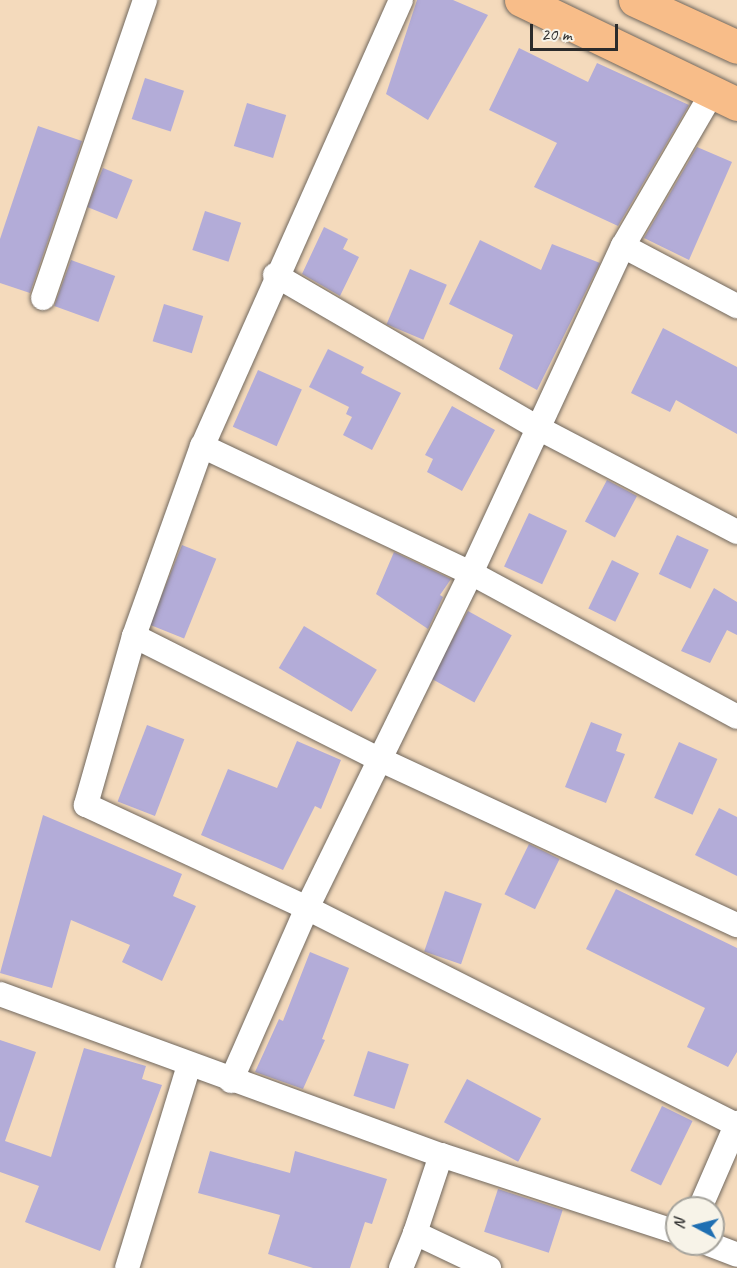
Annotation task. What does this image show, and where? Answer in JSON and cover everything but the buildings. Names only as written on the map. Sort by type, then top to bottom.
[{"type":"highway","points":[[521,0],[724,99]]},
{"type":"highway","points":[[656,5],[737,47]]},
{"type":"street","points":[[43,298],[145,0]]},
{"type":"street","points":[[401,0],[275,275],[202,446],[134,636],[86,805],[307,908],[736,1124],[705,1196]]},
{"type":"street","points":[[231,1081],[307,908],[540,429],[624,246],[724,99]]},
{"type":"street","points":[[624,246],[737,306]]},
{"type":"street","points":[[275,275],[540,429],[737,532]]},
{"type":"street","points":[[202,446],[471,573],[737,717]]},
{"type":"street","points":[[134,636],[380,759],[737,925]]},
{"type":"street","points":[[2,1000],[441,1155],[665,1228]]},
{"type":"street","points":[[127,1268],[189,1065]]},
{"type":"street","points":[[401,1268],[441,1155]]},
{"type":"street","points":[[415,1233],[489,1268]]}]
